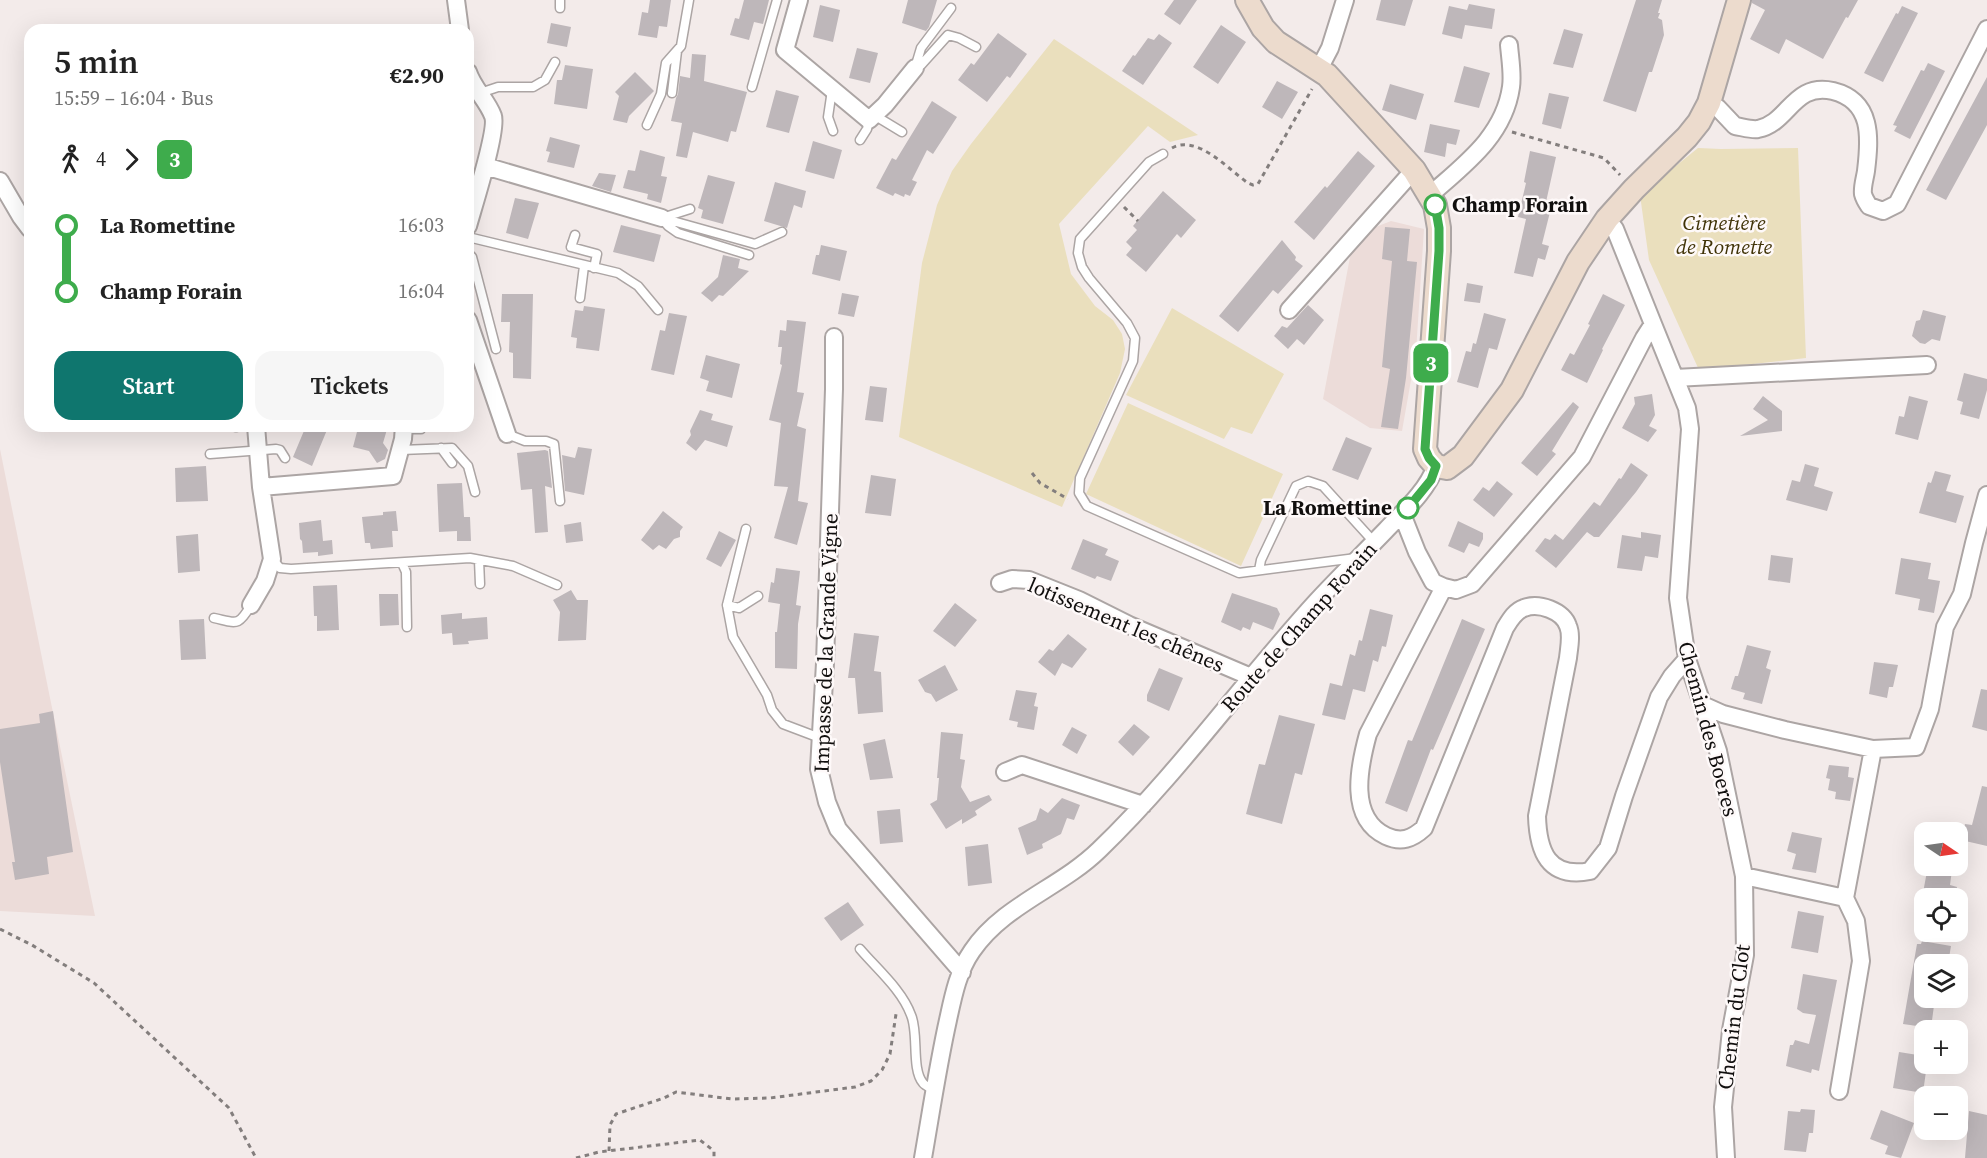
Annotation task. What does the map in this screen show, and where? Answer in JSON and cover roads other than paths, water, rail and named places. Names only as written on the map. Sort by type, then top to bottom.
[{"type":"main road","points":[[1246,0],[1263,28],[1276,42],[1323,72],[1414,170],[1438,213],[1439,251],[1425,449],[1436,466],[1448,468],[1457,462],[1496,413],[1525,367],[1578,262],[1607,219],[1634,189],[1688,137],[1699,122],[1709,103],[1739,0]]},
{"type":"street","points":[[456,0],[459,24]]},
{"type":"street","points":[[799,0],[786,50],[832,89],[871,117],[885,105],[915,68]]},
{"type":"street","points":[[1323,72],[1345,0]]},
{"type":"street","points":[[1709,103],[1719,108],[1735,126],[1757,129],[1774,123],[1796,99],[1812,91],[1832,91],[1852,99],[1862,112],[1869,129],[1863,195],[1869,206],[1883,211],[1897,204],[1987,29]]},
{"type":"street","points":[[1430,195],[1492,136],[1504,110],[1511,86],[1509,45]]},
{"type":"street","points":[[474,84],[495,120],[474,205]]},
{"type":"street","points":[[485,166],[662,218]]},
{"type":"street","points":[[1289,310],[1414,170]]},
{"type":"street","points":[[0,181],[24,221]]},
{"type":"street","name":"Chemin des Boeres","points":[[1607,219],[1616,229],[1687,408],[1690,429],[1678,598],[1687,660],[1718,751],[1744,876]]},
{"type":"street","points":[[1402,514],[1417,552],[1434,582],[1456,590],[1472,584],[1582,457],[1653,324]]},
{"type":"street","name":"Impasse de la Grande Vigne","points":[[834,337],[825,663],[819,769],[827,802],[838,829],[962,972]]},
{"type":"street","points":[[474,338],[507,434]]},
{"type":"street","points":[[1675,378],[1927,365]]},
{"type":"street","points":[[251,605],[265,581],[272,559],[261,487],[257,432]]},
{"type":"street","points":[[261,487],[393,476],[403,432]]},
{"type":"street","name":"Route de Champ Forain","points":[[923,1158],[954,996],[972,952],[989,931],[1012,912],[1072,872],[1097,852],[1143,805],[1318,600],[1402,514],[1431,480],[1436,466]]},
{"type":"street","points":[[1703,705],[1733,717],[1873,749],[1916,747],[1930,709],[1945,627],[1962,594],[1987,495]]},
{"type":"street","name":"lotissement les chênes","points":[[1000,583],[1012,579],[1029,580],[1079,600],[1129,625],[1251,678]]},
{"type":"street","points":[[1444,587],[1368,734],[1363,753],[1359,783],[1366,818],[1377,831],[1390,837],[1403,840],[1414,837],[1424,828],[1501,638],[1512,617],[1524,608],[1552,609],[1562,616],[1569,626],[1570,640],[1537,816],[1538,837],[1542,852],[1551,862],[1565,871],[1578,873],[1590,871],[1608,848],[1659,697],[1672,676],[1687,660]]},
{"type":"street","points":[[1839,1091],[1861,961],[1856,921],[1845,898],[1873,749]]},
{"type":"street","points":[[1005,772],[1022,765],[1143,805]]},
{"type":"street","points":[[1744,876],[1845,898]]},
{"type":"street","name":"Chemin du Clot","points":[[1726,1158],[1723,1107],[1731,1030],[1745,955],[1744,876]]},
{"type":"lane","points":[[647,125],[662,94],[666,63],[681,46],[690,0]]},
{"type":"lane","points":[[752,87],[777,0]]},
{"type":"lane","points":[[915,68],[921,48],[951,8]]},
{"type":"lane","points":[[915,68],[921,65],[948,35],[976,47]]},
{"type":"lane","points":[[672,93],[677,51]]},
{"type":"lane","points":[[480,93],[498,87],[533,87],[545,80],[555,62]]},
{"type":"lane","points":[[832,89],[828,117],[833,131]]},
{"type":"lane","points":[[860,140],[871,117],[902,132]]},
{"type":"lane","points":[[1163,154],[1149,162],[1080,239],[1078,253],[1082,267],[1127,324],[1135,338],[1133,361],[1080,478],[1079,493],[1087,506],[1239,573],[1359,558]]},
{"type":"lane","points":[[662,218],[690,209]]},
{"type":"lane","points":[[662,218],[755,244],[782,232]]},
{"type":"lane","points":[[662,218],[678,233],[749,255]]},
{"type":"lane","points":[[575,235],[571,247],[597,254],[594,268]]},
{"type":"lane","points":[[474,238],[618,273],[638,286],[658,310]]},
{"type":"lane","points":[[474,265],[496,349]]},
{"type":"lane","points":[[580,298],[584,266]]},
{"type":"lane","points":[[507,434],[525,441],[546,441],[554,444],[560,501]]},
{"type":"lane","points":[[441,448],[452,463]]},
{"type":"lane","points":[[401,450],[452,448],[468,466],[475,492]]},
{"type":"lane","points":[[210,454],[258,449],[280,450],[285,458]]},
{"type":"lane","points":[[1260,570],[1261,560],[1296,486],[1308,481],[1323,486],[1374,542]]},
{"type":"lane","points":[[746,529],[727,605],[733,637],[767,695],[772,710],[783,724],[820,738]]},
{"type":"lane","points":[[272,559],[280,568],[291,569],[470,558],[513,566],[557,585]]},
{"type":"lane","points":[[478,560],[480,584]]},
{"type":"lane","points":[[402,563],[406,572],[407,627]]},
{"type":"lane","points":[[727,605],[739,608],[758,596]]},
{"type":"lane","points":[[214,618],[234,622],[243,619],[251,605]]},
{"type":"lane","points":[[860,949],[899,994],[911,1014],[916,1033],[918,1074],[923,1083],[935,1090]]},
{"type":"place","name":"Champ Forain","points":[[1435,205]]},
{"type":"place","name":"La Romettine","points":[[1408,508]]},
{"type":"park label","name":"Cimetière de Romette","points":[[1724,235]]}]
